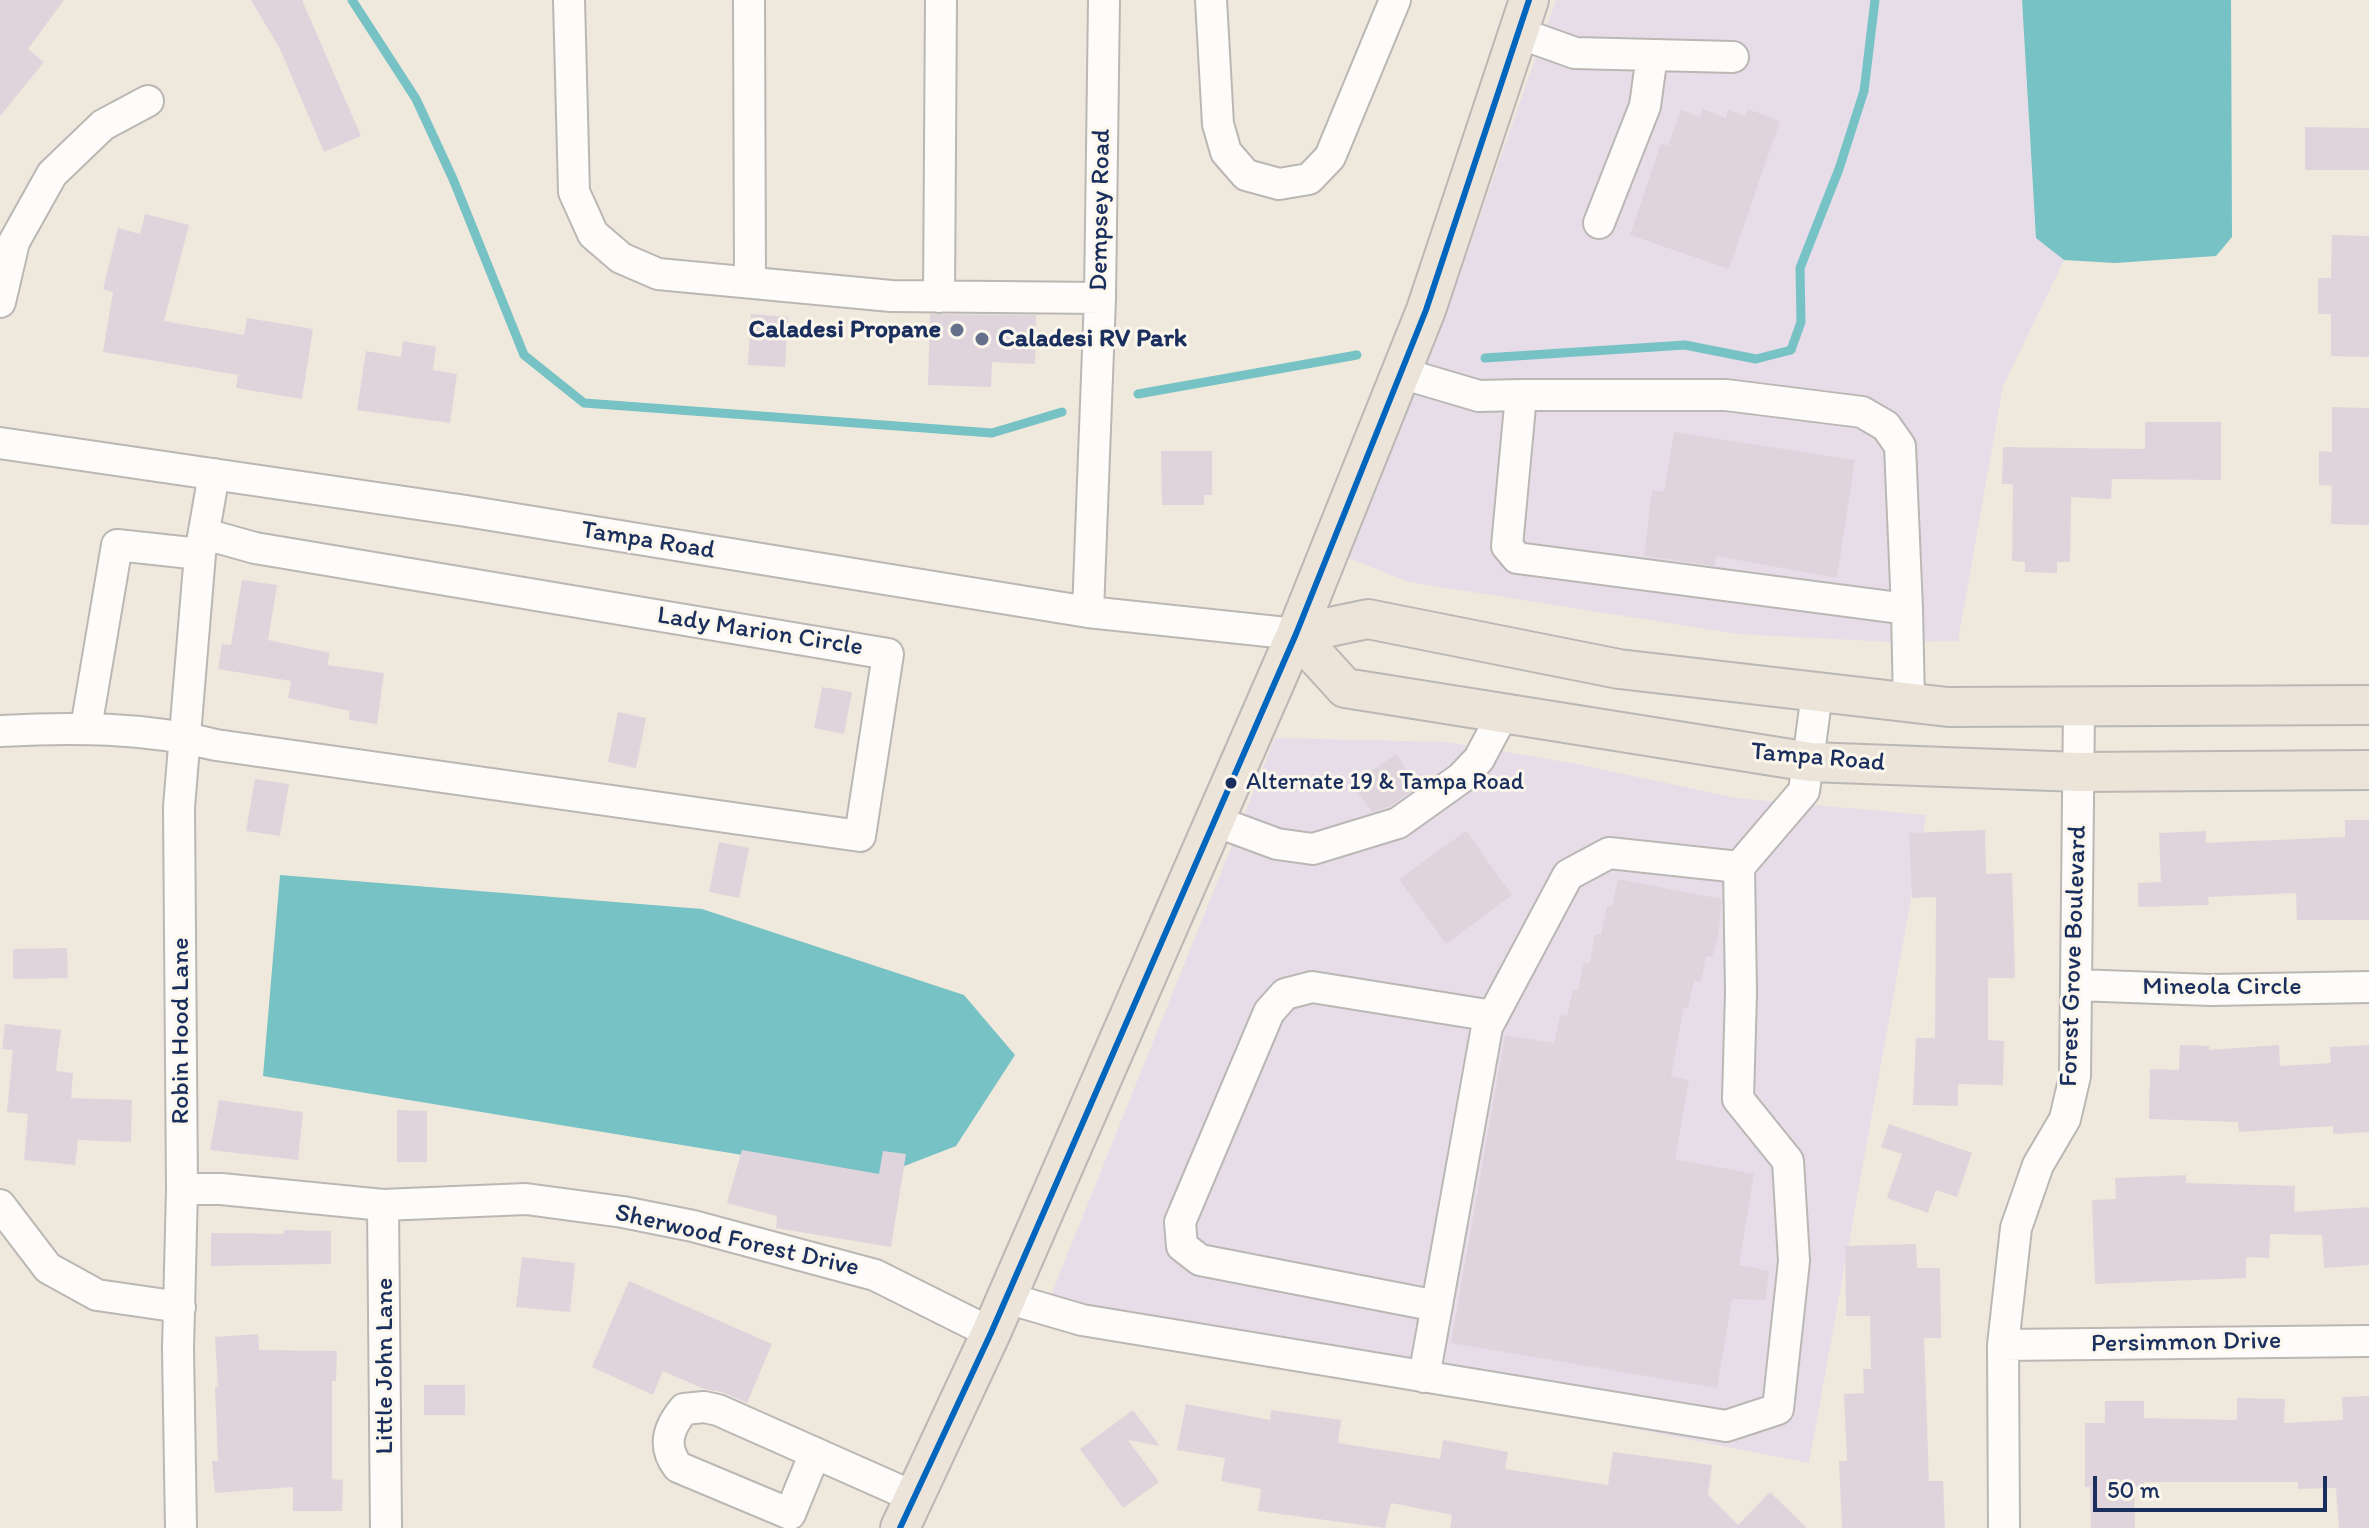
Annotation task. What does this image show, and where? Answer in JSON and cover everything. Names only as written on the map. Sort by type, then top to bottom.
[{"type":"main road","points":[[907,1512],[1007,1298],[1296,634],[1426,310],[1524,16]]},
{"type":"main road","name":"Tampa Road","points":[[1296,634],[1368,619],[1619,669],[1948,707],[2369,705]]},
{"type":"main road","name":"Tampa Road","points":[[1296,634],[1345,688],[1810,762],[2079,772],[2369,770]]},
{"type":"street","points":[[569,0],[574,192],[593,234],[621,258],[658,274],[891,296],[1100,298]]},
{"type":"street","points":[[749,0],[750,281]]},
{"type":"street","points":[[939,297],[941,0]]},
{"type":"street","name":"Dempsey Road","points":[[1088,612],[1100,298],[1104,0]]},
{"type":"street","points":[[1211,0],[1218,124],[1226,152],[1246,175],[1279,184],[1309,179],[1330,157],[1395,0]]},
{"type":"street","points":[[1524,16],[1575,53],[1733,57]]},
{"type":"street","points":[[1599,223],[1645,106],[1652,55]]},
{"type":"street","points":[[0,302],[14,242],[52,174],[103,125],[148,101]]},
{"type":"street","points":[[1401,373],[1479,396],[1726,395],[1862,412],[1886,426],[1900,446],[1909,703]]},
{"type":"street","points":[[1521,395],[1507,546],[1517,558],[1907,609]]},
{"type":"street","name":"Tampa Road","points":[[0,443],[466,511],[1088,612],[1296,634]]},
{"type":"street","name":"Robin Hood Lane","points":[[181,1528],[179,807],[202,544],[214,474]]},
{"type":"street","points":[[86,728],[117,545],[202,544]]},
{"type":"street","name":"Lady Marion Circle","points":[[186,737],[216,745],[860,836],[888,654],[255,548],[202,544]]},
{"type":"street","points":[[1007,1298],[1082,1320],[1726,1426],[1778,1409],[1794,1261],[1788,1161],[1738,1099],[1741,993],[1739,867],[1804,791],[1817,693]]},
{"type":"street","name":"Forest Grove Boulevard","points":[[2004,1528],[2003,1345],[2016,1228],[2038,1165],[2065,1119],[2075,1076],[2079,708]]},
{"type":"street","points":[[1215,821],[1277,844],[1313,849],[1398,823],[1461,778],[1479,759],[1497,725],[1499,712]]},
{"type":"street","points":[[0,731],[86,728],[186,737]]},
{"type":"street","points":[[1424,1377],[1487,1027],[1568,875],[1609,853],[1739,867]]},
{"type":"street","name":"Mineola Circle","points":[[2076,985],[2211,990],[2369,987]]},
{"type":"street","points":[[1437,1306],[1200,1260],[1182,1246],[1180,1222],[1269,1012],[1285,994],[1312,987],[1493,1016]]},
{"type":"street","name":"Sherwood Forest Drive","points":[[182,1189],[221,1189],[383,1205],[526,1199],[623,1212],[693,1226],[875,1275],[991,1333]]},
{"type":"street","points":[[0,1205],[48,1268],[72,1282],[97,1295],[180,1307]]},
{"type":"street","name":"Little John Lane","points":[[383,1205],[386,1528]]},
{"type":"street","name":"Persimmon Drive","points":[[2003,1345],[2369,1341]]},
{"type":"street","points":[[815,1453],[790,1514],[678,1467],[666,1445],[676,1418],[684,1409],[704,1407],[718,1410],[815,1453],[907,1512]]},
{"type":"shaded area","points":[[1556,0],[2022,0],[2036,238],[2064,260],[2003,386],[1958,641],[1892,642],[1738,634],[1409,582],[1348,558],[1442,324]]},
{"type":"shaded area","points":[[1275,738],[1447,742],[1577,764],[1736,798],[1926,815],[1809,1463],[1044,1313]]},
{"type":"water","points":[[2022,0],[2231,0],[2232,237],[2216,256],[2115,263],[2064,260],[2036,238]]},
{"type":"water","points":[[280,875],[702,909],[964,995],[1015,1055],[956,1146],[876,1177],[263,1076]]},
{"type":"building","points":[[0,0],[64,0],[28,49],[44,62],[0,116]]},
{"type":"building","points":[[251,0],[302,0],[361,136],[324,152],[280,49]]},
{"type":"building","points":[[1703,109],[1726,118],[1728,110],[1745,116],[1748,109],[1780,121],[1729,269],[1630,235],[1661,143],[1668,146],[1681,110],[1700,117]]},
{"type":"building","points":[[2305,127],[2369,128],[2369,170],[2305,170]]},
{"type":"building","points":[[145,214],[189,225],[164,321],[244,335],[247,318],[313,329],[302,399],[236,388],[238,375],[103,352],[113,292],[103,289],[118,228],[140,234]]},
{"type":"building","points":[[2332,235],[2369,236],[2369,357],[2331,356],[2331,314],[2318,314],[2318,278],[2331,278]]},
{"type":"building","points":[[751,314],[788,317],[785,367],[748,365]]},
{"type":"building","name":"Caladesi RV Park","points":[[930,314],[1036,315],[1035,364],[992,362],[991,387],[928,385]]},
{"type":"building","points":[[403,341],[436,347],[433,370],[457,374],[450,423],[357,410],[366,351],[401,357]]},
{"type":"building","points":[[2332,407],[2369,408],[2369,525],[2331,524],[2332,486],[2319,485],[2319,451],[2332,452]]},
{"type":"building","points":[[2145,422],[2221,422],[2221,480],[2112,479],[2111,499],[2071,497],[2070,562],[2057,562],[2057,573],[2025,572],[2025,562],[2012,561],[2013,484],[2002,484],[2003,447],[2145,449]]},
{"type":"building","points":[[1674,432],[1855,460],[1837,578],[1716,556],[1715,566],[1644,556],[1652,490],[1664,492]]},
{"type":"building","points":[[1161,451],[1212,451],[1212,495],[1204,495],[1204,505],[1162,505]]},
{"type":"building","points":[[242,580],[277,585],[268,640],[330,653],[327,665],[384,673],[377,724],[349,720],[350,711],[288,698],[291,681],[218,669],[222,644],[231,645]]},
{"type":"building","points":[[822,687],[852,692],[844,734],[814,728]]},
{"type":"building","points":[[618,712],[646,718],[636,768],[608,762]]},
{"type":"building","points":[[1396,754],[1418,787],[1389,807],[1372,812],[1352,784]]},
{"type":"building","points":[[255,779],[289,784],[280,836],[246,831]]},
{"type":"building","points":[[2345,820],[2369,820],[2369,920],[2297,920],[2296,893],[2208,897],[2209,905],[2138,907],[2138,883],[2161,882],[2159,833],[2206,831],[2206,843],[2345,837]]},
{"type":"building","points":[[1985,830],[1986,874],[2012,873],[2015,978],[1988,978],[1988,1040],[2004,1041],[2003,1085],[1958,1084],[1958,1106],[1913,1105],[1916,1038],[1935,1038],[1936,897],[1912,898],[1909,833]]},
{"type":"building","points":[[1466,831],[1512,895],[1446,944],[1399,879]]},
{"type":"building","points":[[719,842],[749,848],[739,898],[709,892]]},
{"type":"building","points":[[1618,879],[1722,899],[1718,938],[1712,957],[1706,956],[1701,982],[1694,981],[1688,1008],[1684,1007],[1671,1076],[1689,1080],[1675,1159],[1754,1174],[1739,1265],[1769,1271],[1766,1300],[1732,1299],[1717,1388],[1451,1343],[1505,1035],[1554,1043],[1560,1015],[1567,1016],[1573,990],[1578,990],[1584,962],[1590,963],[1595,934],[1601,935],[1607,906],[1612,906]]},
{"type":"building","points":[[67,948],[68,978],[13,979],[13,949]]},
{"type":"building","points":[[5,1024],[61,1030],[56,1071],[73,1073],[71,1098],[132,1100],[131,1142],[78,1140],[75,1165],[24,1160],[28,1114],[7,1112],[13,1050],[2,1049]]},
{"type":"building","points":[[2180,1045],[2209,1046],[2209,1050],[2279,1045],[2280,1066],[2331,1063],[2330,1047],[2369,1045],[2369,1132],[2333,1134],[2333,1126],[2239,1132],[2238,1122],[2149,1119],[2150,1069],[2179,1070]]},
{"type":"building","points":[[219,1100],[303,1112],[298,1160],[210,1150]]},
{"type":"building","points":[[397,1110],[427,1111],[427,1162],[397,1162]]},
{"type":"building","points":[[1889,1124],[1972,1153],[1957,1197],[1936,1190],[1928,1213],[1887,1198],[1902,1154],[1881,1147]]},
{"type":"building","points":[[742,1150],[879,1174],[883,1151],[906,1154],[891,1247],[776,1228],[777,1216],[727,1203]]},
{"type":"building","points":[[2186,1175],[2186,1183],[2295,1186],[2294,1212],[2369,1207],[2369,1265],[2324,1268],[2322,1235],[2270,1234],[2269,1258],[2246,1257],[2246,1278],[2095,1284],[2092,1200],[2116,1199],[2115,1178]]},
{"type":"building","points":[[284,1230],[331,1231],[331,1264],[211,1266],[211,1233],[284,1234]]},
{"type":"building","points":[[1916,1244],[1917,1268],[1940,1268],[1941,1338],[1924,1338],[1929,1481],[1943,1481],[1945,1528],[1842,1528],[1839,1461],[1847,1461],[1844,1394],[1864,1393],[1863,1369],[1871,1369],[1870,1316],[1846,1316],[1845,1246]]},
{"type":"building","points":[[522,1257],[575,1263],[570,1312],[516,1307]]},
{"type":"building","points":[[629,1281],[772,1344],[747,1403],[663,1371],[653,1395],[592,1367]]},
{"type":"building","points":[[258,1334],[259,1350],[337,1351],[336,1381],[332,1381],[332,1479],[343,1480],[342,1511],[293,1511],[293,1487],[215,1493],[212,1461],[218,1461],[215,1387],[218,1387],[215,1337]]},
{"type":"building","points":[[424,1385],[465,1385],[465,1415],[424,1415]]},
{"type":"building","points":[[2369,1396],[2369,1528],[2339,1528],[2336,1488],[2298,1489],[2298,1482],[2144,1482],[2144,1487],[2134,1487],[2135,1528],[2091,1528],[2090,1487],[2085,1487],[2085,1423],[2105,1423],[2105,1401],[2144,1401],[2144,1418],[2237,1420],[2237,1398],[2285,1399],[2284,1423],[2343,1420],[2342,1397]]},
{"type":"building","points":[[1186,1404],[1270,1420],[1271,1410],[1341,1420],[1338,1443],[1440,1459],[1443,1440],[1508,1452],[1505,1469],[1608,1485],[1613,1452],[1712,1465],[1708,1495],[1738,1525],[1770,1492],[1807,1528],[1450,1528],[1452,1515],[1391,1503],[1385,1528],[1258,1511],[1261,1489],[1221,1481],[1225,1458],[1177,1450]]},
{"type":"building","points":[[1133,1410],[1160,1446],[1128,1440],[1159,1482],[1123,1508],[1080,1449]]},
{"type":"waterway","points":[[352,0],[416,99],[453,179],[524,355],[584,403],[992,433],[1062,412]]},
{"type":"waterway","points":[[1485,358],[1685,345],[1756,359],[1791,350],[1801,322],[1800,268],[1839,169],[1864,91],[1875,0]]},
{"type":"waterway","points":[[1138,394],[1357,355]]},
{"type":"transit line","points":[[900,1528],[991,1333],[1296,634],[1426,310],[1529,0]]},
{"type":"place","name":"Caladesi Propane","points":[[957,330]]},
{"type":"place","name":"Caladesi RV Park","points":[[982,339]]},
{"type":"place","name":"Alternate 19 & Tampa Road","points":[[1231,783]]}]
